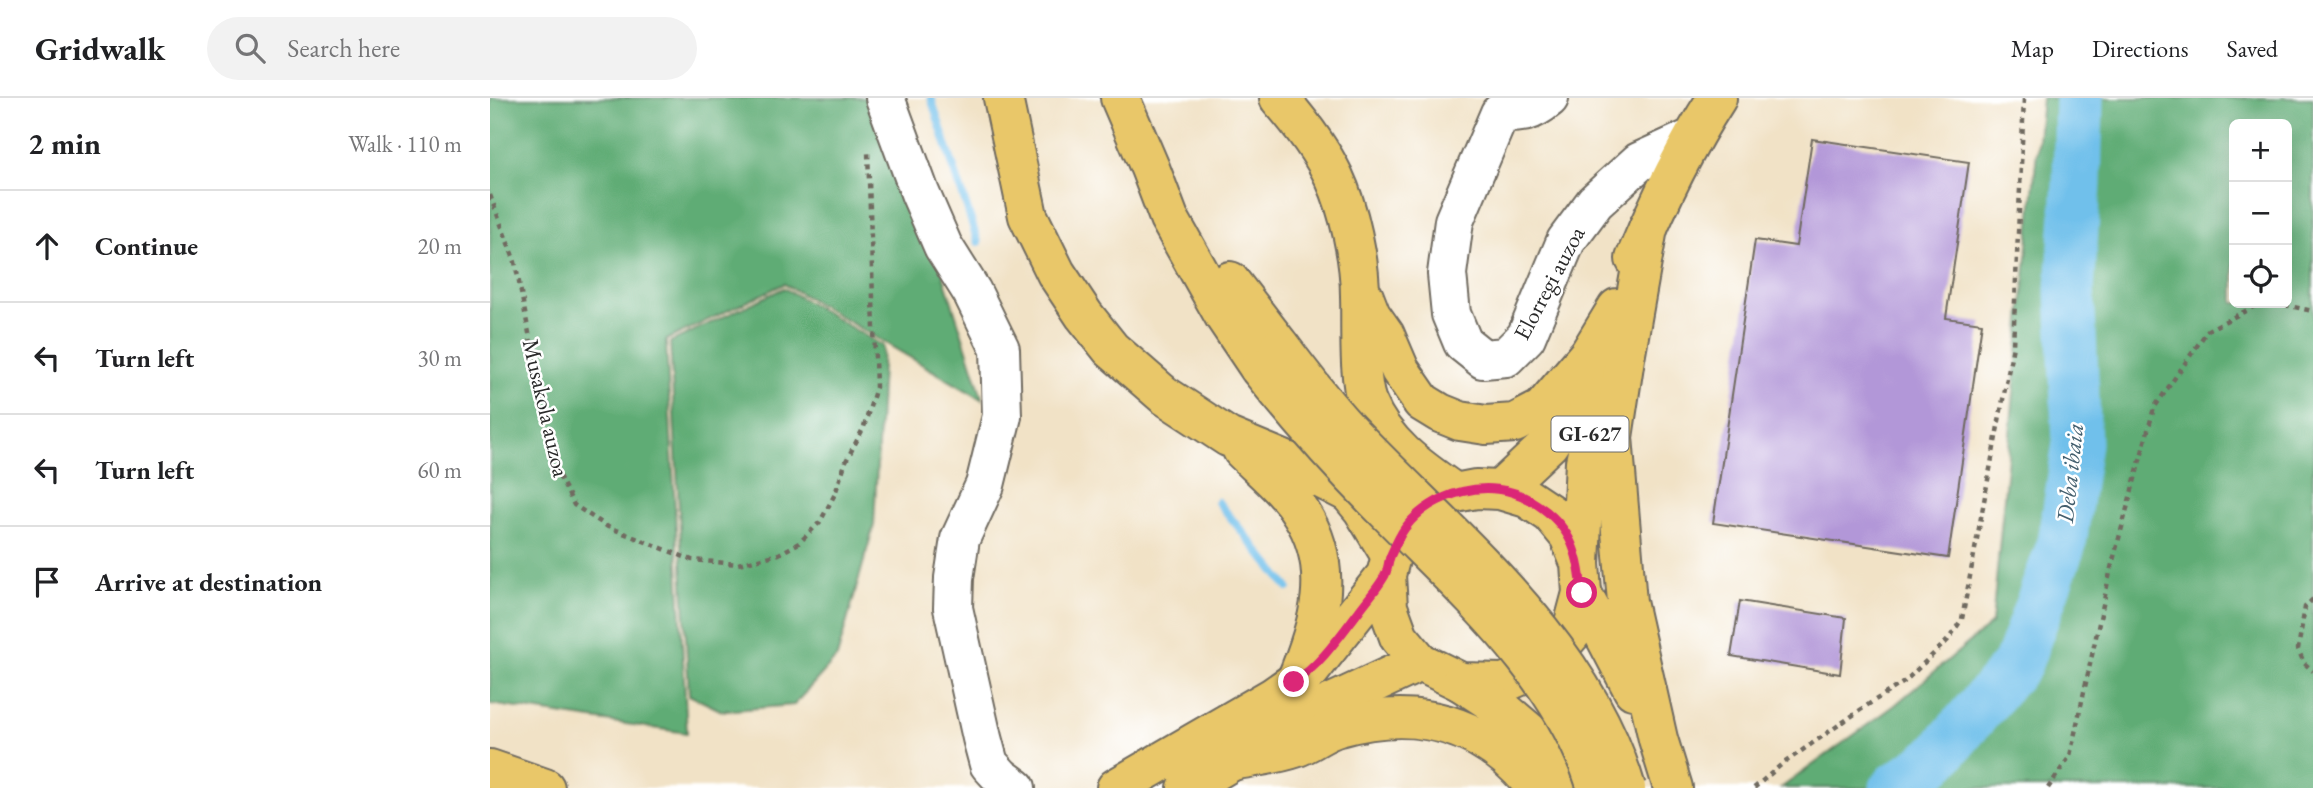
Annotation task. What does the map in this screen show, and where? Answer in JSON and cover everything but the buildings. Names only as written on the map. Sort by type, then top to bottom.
[{"type":"main road","points":[[1003,98],[1028,216],[1063,284],[1111,349],[1164,395],[1228,436],[1286,461],[1349,493],[1363,510],[1388,566]]},
{"type":"main road","points":[[1119,98],[1169,218],[1224,316],[1346,428],[1485,568],[1542,632],[1587,698],[1619,762],[1626,788]]},
{"type":"main road","points":[[1279,98],[1316,145],[1334,178],[1354,242],[1360,289],[1362,365],[1366,400],[1386,437],[1417,466],[1455,493]]},
{"type":"main road","name":"GI-627","points":[[1500,489],[1549,444],[1571,411],[1617,308],[1648,228],[1692,138],[1717,98]]},
{"type":"main road","points":[[1648,228],[1613,437],[1628,602],[1658,739],[1673,788]]},
{"type":"main road","points":[[1360,289],[1400,370],[1422,402],[1460,421],[1486,425],[1515,423],[1542,409],[1589,354],[1617,308]]},
{"type":"main road","name":"GI-627","points":[[1388,566],[1388,607],[1399,637],[1420,662],[1461,682],[1504,683],[1542,666],[1571,634],[1581,578],[1585,462],[1617,308]]},
{"type":"main road","points":[[1269,357],[1303,425],[1498,625],[1555,699],[1578,741],[1598,788]]},
{"type":"main road","points":[[1228,436],[1300,510],[1317,548],[1322,576],[1319,612],[1307,653],[1294,682]]},
{"type":"main road","points":[[1116,788],[1310,671],[1335,642],[1388,566],[1405,528],[1427,506],[1455,493],[1476,489],[1500,489],[1527,498],[1551,514],[1569,536],[1581,578],[1658,739]]},
{"type":"main road","points":[[1186,788],[1319,709],[1420,662]]},
{"type":"main road","points":[[1461,682],[1502,709],[1530,732],[1563,788]]},
{"type":"main road","points":[[1231,761],[1296,748],[1335,727],[1384,719],[1430,719],[1478,736],[1520,767],[1536,788]]},
{"type":"main road","points":[[490,769],[545,788]]},
{"type":"street","points":[[885,98],[943,246],[972,292],[1000,349],[1002,416],[985,485],[960,539],[953,598],[965,665],[997,780]]},
{"type":"street","name":"Elorregi auzoa","points":[[1549,98],[1525,113],[1489,105],[1454,221],[1447,274],[1451,314],[1463,343],[1483,359],[1506,357],[1526,337],[1566,241],[1595,202],[1639,162],[1692,138]]},
{"type":"path","points":[[1754,788],[1815,741],[1904,682],[1948,640],[1962,619],[2013,346],[2024,98]]},
{"type":"path","name":"Musakola auzoa","points":[[490,195],[515,262],[556,470],[573,505],[608,527],[692,559],[738,564],[779,554],[799,542],[820,522],[864,427],[876,387],[868,145]]},
{"type":"path","points":[[2292,306],[2313,311]]},
{"type":"path","points":[[2048,788],[2070,756],[2111,568],[2154,408],[2208,330],[2251,308]]},
{"type":"path","points":[[2313,598],[2305,607],[2298,649],[2304,663],[2313,671]]},
{"type":"green space","points":[[490,98],[887,98],[983,400],[784,284],[666,340],[687,733],[490,704]]},
{"type":"green space","points":[[2042,98],[2313,98],[2313,788],[1781,788],[1895,705],[1992,623]]},
{"type":"green space","points":[[784,288],[883,346],[874,525],[837,657],[794,705],[722,711],[689,695],[670,342]]},
{"type":"waterway","points":[[931,98],[978,242]]},
{"type":"waterway","name":"Deba ibaia","points":[[1894,788],[1937,758],[2018,663],[2062,543],[2077,443],[2070,290],[2079,98]]},
{"type":"waterway","points":[[1218,502],[1288,588]]},
{"type":"route","points":[[1294,682],[1310,671],[1335,642],[1386,575],[1391,556],[1405,528],[1427,506],[1455,493],[1476,489],[1500,489],[1527,498],[1551,514],[1569,536],[1580,563],[1582,593]]}]
